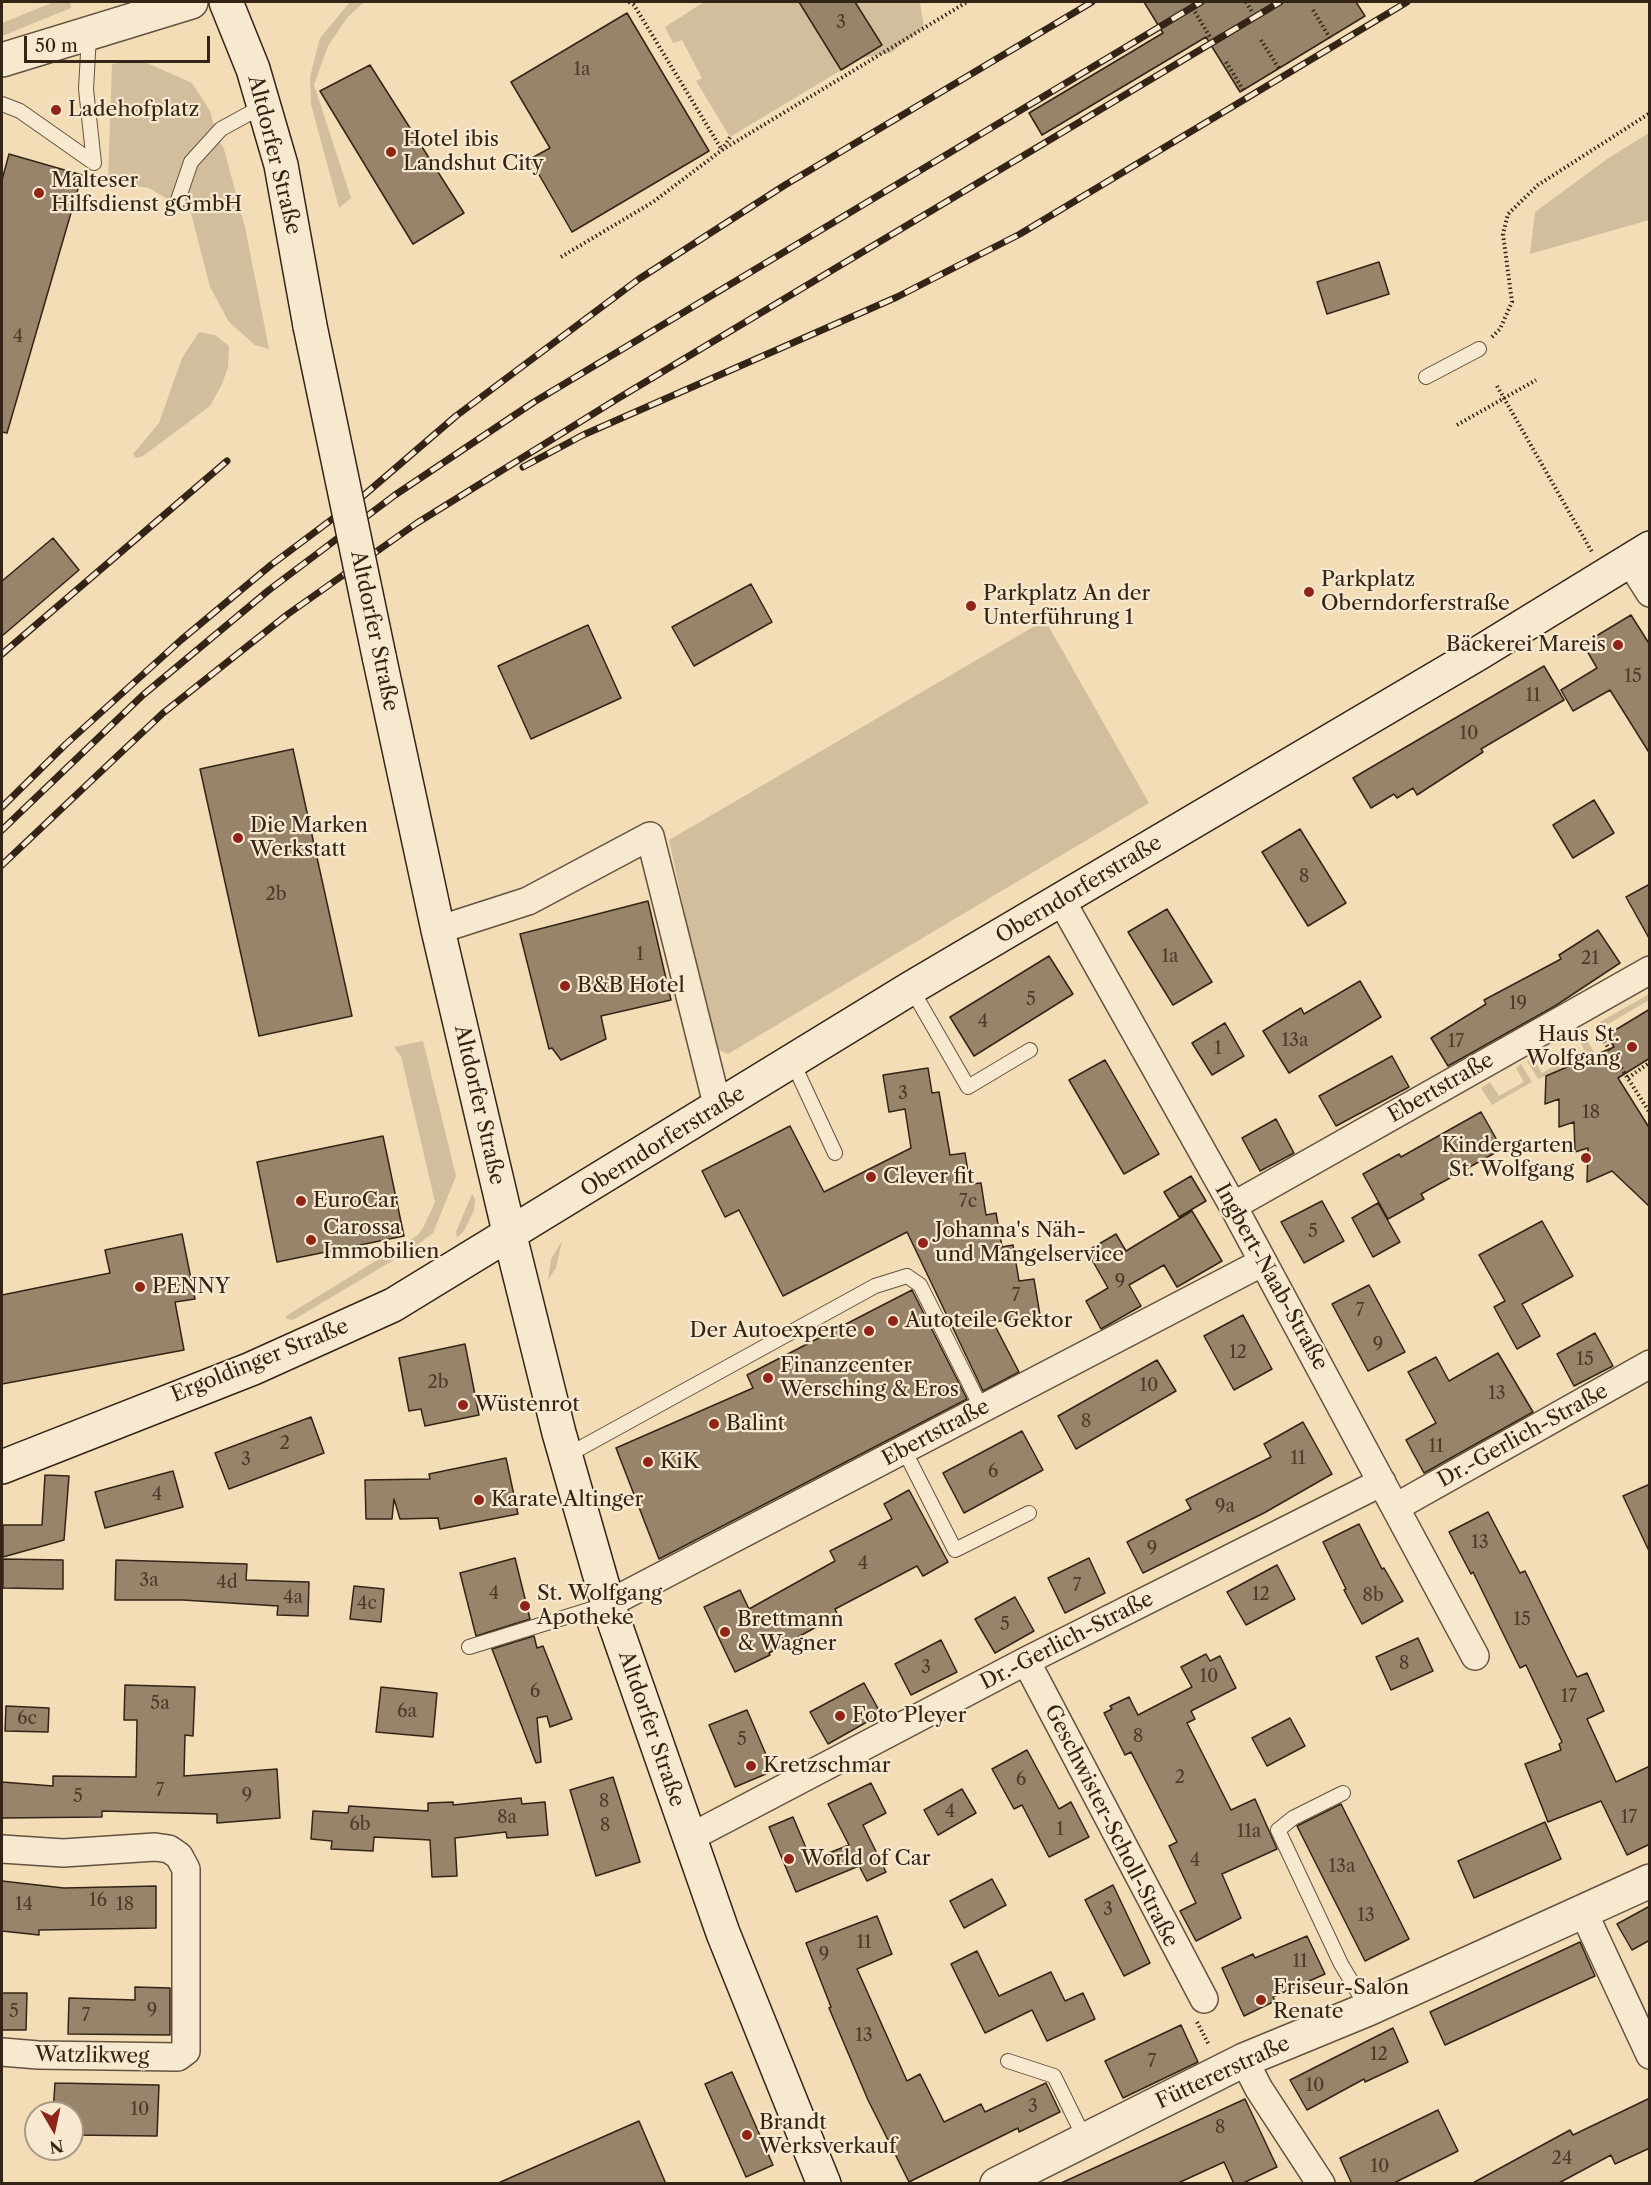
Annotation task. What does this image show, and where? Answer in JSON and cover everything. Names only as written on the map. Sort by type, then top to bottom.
[{"type":"main road","points":[[2,60],[191,2]]},
{"type":"main road","name":"Altdorfer Straße","points":[[226,2],[241,34],[265,105],[294,227],[299,274],[438,930],[510,1236],[566,1456],[608,1604],[689,1838],[723,1933],[824,2184]]},
{"type":"main road","name":"Oberndorferstraße","points":[[510,1236],[911,988],[1479,653],[1639,554]]},
{"type":"main road","name":"Ergoldinger Straße","points":[[3,1462],[251,1369],[393,1305],[510,1236]]},
{"type":"main road","name":"Füttererstraße","points":[[997,2184],[1233,2066],[1650,1881]]},
{"type":"street","points":[[1639,554],[1650,593]]},
{"type":"street","points":[[438,930],[528,901],[650,836],[718,1108]]},
{"type":"street","name":"Ingbert-Naab-Straße","points":[[1061,900],[1233,1206],[1475,1656]]},
{"type":"street","name":"Ebertstraße","points":[[1233,1206],[1650,970]]},
{"type":"street","name":"Ebertstraße","points":[[608,1604],[1263,1262]]},
{"type":"street","name":"Dr.-Gerlich-Straße","points":[[1396,1507],[1650,1364]]},
{"type":"street","name":"Dr.-Gerlich-Straße","points":[[689,1838],[1026,1661],[1382,1482]]},
{"type":"street","name":"Geschwister-Scholl-Straße","points":[[1026,1661],[1202,1995]]},
{"type":"street","name":"Watzlikweg","points":[[2,1850],[63,1853],[155,1847],[169,1849],[179,1856],[186,1869],[186,2046],[182,2055],[171,2057],[49,2055],[2,2052]]},
{"type":"street","points":[[1583,1911],[1650,2055]]},
{"type":"street","points":[[1233,2066],[1259,2089],[1321,2184]]},
{"type":"lane","points":[[2,104],[20,111],[93,164],[86,90],[89,35]]},
{"type":"lane","points":[[177,203],[191,162],[216,134],[265,105]]},
{"type":"lane","points":[[1426,377],[1479,349]]},
{"type":"lane","points":[[911,988],[968,1087],[1030,1050]]},
{"type":"lane","points":[[793,1063],[834,1153]]},
{"type":"lane","points":[[566,1456],[875,1286],[907,1276],[920,1285],[982,1409]]},
{"type":"lane","points":[[904,1450],[955,1550],[1029,1513]]},
{"type":"lane","points":[[469,1647],[608,1604]]},
{"type":"lane","points":[[1342,1793],[1280,1825],[1278,1830],[1341,1964],[1368,2008]]},
{"type":"lane","points":[[1008,2061],[1054,2076],[1085,2139]]},
{"type":"path","points":[[629,2],[634,5],[722,150]]},
{"type":"path","points":[[561,257],[653,202],[722,150],[968,2]]},
{"type":"path","points":[[1240,4],[1246,2],[1252,12]]},
{"type":"path","points":[[1313,10],[1319,26],[1331,40]]},
{"type":"path","points":[[1195,12],[1210,37]]},
{"type":"path","points":[[1262,40],[1280,69]]},
{"type":"path","points":[[1226,62],[1237,76],[1244,91]]},
{"type":"path","points":[[1479,349],[1500,329],[1512,302],[1503,234],[1508,214],[1539,185],[1650,113]]},
{"type":"path","points":[[722,150],[730,137]]},
{"type":"path","points":[[1457,425],[1536,380]]},
{"type":"path","points":[[1497,386],[1593,554]]},
{"type":"path","points":[[1583,1008],[1650,1113]]},
{"type":"path","points":[[1628,1078],[1650,1062]]},
{"type":"path","points":[[1202,1995],[1189,2006],[1233,2066]]},
{"type":"shaded area","points":[[54,2],[70,2],[71,8],[2,36],[2,23]]},
{"type":"shaded area","points":[[350,2],[364,2],[347,18],[328,46],[314,85],[351,198],[339,208],[311,104],[310,77],[320,38]]},
{"type":"shaded area","points":[[704,2],[920,2],[924,27],[891,53],[861,58],[730,137],[696,81],[702,78],[682,40],[673,43],[665,27]]},
{"type":"shaded area","points":[[140,60],[192,83],[210,111],[216,134],[224,149],[245,227],[269,349],[255,345],[229,322],[210,287],[191,213],[149,188],[108,183],[112,64]]},
{"type":"shaded area","points":[[1649,133],[1649,220],[1530,254],[1535,212],[1610,157]]},
{"type":"shaded area","points":[[199,332],[215,335],[229,346],[228,367],[222,384],[210,406],[143,456],[136,458],[133,454],[159,423],[182,358]]},
{"type":"shaded area","points":[[1045,620],[1149,803],[728,1054],[714,1048],[669,840]]},
{"type":"shaded area","points":[[1649,994],[1649,1000],[1603,1027],[1600,1022]]},
{"type":"shaded area","points":[[1581,1030],[1596,1055],[1538,1079],[1527,1061],[1533,1058],[1542,1073],[1584,1049],[1576,1034]]},
{"type":"shaded area","points":[[423,1041],[456,1176],[433,1233],[409,1251],[293,1320],[287,1319],[286,1316],[418,1235],[424,1226],[435,1202],[401,1056],[394,1047]]},
{"type":"shaded area","points":[[1521,1064],[1532,1082],[1492,1105],[1481,1088],[1490,1082],[1499,1096],[1524,1082],[1516,1068]]},
{"type":"shaded area","points":[[472,1194],[475,1199],[474,1210],[464,1231],[457,1238],[456,1232]]},
{"type":"shaded area","points":[[562,1241],[556,1268],[548,1280],[551,1259]]},
{"type":"building","points":[[799,2],[855,2],[882,45],[841,70]]},
{"type":"building","points":[[1144,2],[1356,2],[1365,16],[1240,92],[1206,37],[1042,135],[1029,113],[1163,33]]},
{"type":"building","points":[[627,13],[709,151],[572,232],[530,159],[550,148],[511,82]]},
{"type":"building","name":"Hotel ibis Landshut City","points":[[370,65],[464,213],[413,244],[320,91]]},
{"type":"building","points":[[9,154],[82,175],[7,433],[2,432],[2,180]]},
{"type":"building","points":[[1379,262],[1389,294],[1327,314],[1317,282]]},
{"type":"building","points":[[53,538],[79,570],[2,636],[2,581]]},
{"type":"building","points":[[751,584],[772,622],[694,666],[672,627]]},
{"type":"building","points":[[1631,615],[1650,645],[1650,754],[1610,690],[1573,711],[1561,690],[1597,668],[1583,644]]},
{"type":"building","points":[[588,625],[621,698],[531,739],[498,666]]},
{"type":"building","points":[[1544,666],[1564,700],[1481,749],[1483,752],[1417,795],[1413,788],[1397,798],[1394,794],[1371,808],[1353,778]]},
{"type":"building","points":[[293,749],[352,1016],[259,1036],[200,769]]},
{"type":"building","points":[[1594,800],[1614,833],[1573,858],[1553,825]]},
{"type":"building","points":[[1300,829],[1346,903],[1308,926],[1262,852]]},
{"type":"building","points":[[1650,884],[1650,940],[1626,897]]},
{"type":"building","points":[[648,901],[671,1000],[601,1016],[606,1039],[561,1060],[552,1048],[549,1049],[520,934]]},
{"type":"building","points":[[1167,909],[1212,982],[1173,1005],[1128,932]]},
{"type":"building","points":[[1598,930],[1620,963],[1555,1006],[1448,1066],[1431,1038],[1486,1004],[1484,1000],[1561,959],[1559,955]]},
{"type":"building","points":[[1049,956],[1073,994],[974,1056],[950,1017]]},
{"type":"building","points":[[1360,981],[1381,1017],[1289,1073],[1263,1031],[1301,1008],[1304,1014]]},
{"type":"building","points":[[1650,1009],[1650,1058],[1618,1078],[1650,1129],[1650,1207],[1612,1171],[1587,1182],[1588,1148],[1575,1152],[1574,1122],[1559,1127],[1559,1099],[1545,1104],[1546,1076],[1614,1047],[1607,1035]]},
{"type":"building","points":[[1225,1023],[1244,1056],[1212,1075],[1192,1043]]},
{"type":"building","points":[[1392,1056],[1409,1087],[1336,1126],[1319,1096]]},
{"type":"building","points":[[1105,1060],[1159,1154],[1124,1174],[1069,1080]]},
{"type":"building","points":[[928,1068],[932,1093],[939,1092],[950,1155],[965,1153],[970,1184],[981,1183],[986,1215],[996,1213],[1002,1247],[1013,1245],[1019,1281],[1034,1279],[1040,1315],[993,1322],[1019,1372],[983,1391],[907,1232],[783,1296],[739,1210],[725,1217],[702,1171],[790,1126],[824,1192],[911,1148],[905,1109],[889,1112],[883,1075]]},
{"type":"building","points":[[1481,1112],[1502,1149],[1421,1194],[1424,1199],[1388,1219],[1363,1174],[1399,1154],[1401,1157]]},
{"type":"building","points":[[1276,1119],[1294,1153],[1260,1171],[1242,1138]]},
{"type":"building","points":[[383,1136],[404,1236],[277,1262],[257,1162]]},
{"type":"building","points":[[1191,1176],[1206,1201],[1179,1217],[1164,1192]]},
{"type":"building","points":[[1322,1201],[1344,1241],[1304,1263],[1281,1222]]},
{"type":"building","points":[[1378,1203],[1400,1242],[1373,1257],[1352,1218]]},
{"type":"building","points":[[1192,1211],[1222,1261],[1177,1287],[1164,1265],[1129,1285],[1141,1306],[1101,1329],[1086,1301],[1108,1288],[1087,1251],[1116,1234],[1126,1251]]},
{"type":"building","points":[[1542,1221],[1573,1276],[1522,1304],[1540,1336],[1517,1349],[1494,1307],[1505,1301],[1479,1255]]},
{"type":"building","points":[[182,1234],[195,1299],[175,1302],[184,1350],[2,1384],[2,1295],[110,1273],[105,1250]]},
{"type":"building","points":[[1369,1285],[1405,1352],[1368,1371],[1332,1304]]},
{"type":"building","points":[[912,1290],[967,1399],[659,1559],[616,1448],[753,1388],[747,1375]]},
{"type":"building","points":[[1243,1315],[1272,1369],[1234,1390],[1204,1336]]},
{"type":"building","points":[[1595,1333],[1613,1366],[1574,1386],[1557,1354]]},
{"type":"building","points":[[465,1344],[479,1415],[425,1426],[421,1409],[409,1411],[399,1358]]},
{"type":"building","points":[[1498,1353],[1533,1412],[1424,1473],[1406,1440],[1436,1423],[1408,1372],[1436,1357],[1449,1381]]},
{"type":"building","points":[[1157,1360],[1176,1391],[1076,1449],[1058,1416]]},
{"type":"building","points":[[311,1417],[324,1453],[229,1489],[215,1453]]},
{"type":"building","points":[[1303,1422],[1332,1474],[1264,1513],[1143,1573],[1127,1542],[1191,1509],[1186,1500],[1271,1457],[1264,1444]]},
{"type":"building","points":[[1022,1431],[1043,1470],[964,1513],[943,1473]]},
{"type":"building","points":[[506,1458],[518,1514],[440,1529],[438,1518],[400,1519],[394,1499],[392,1519],[366,1519],[365,1480],[430,1479],[429,1474]]},
{"type":"building","points":[[173,1471],[183,1507],[105,1528],[95,1492]]},
{"type":"building","points":[[45,1475],[69,1476],[64,1540],[3,1557],[3,1525],[42,1525]]},
{"type":"building","points":[[1650,1484],[1650,1553],[1623,1496]]},
{"type":"building","points":[[909,1490],[948,1562],[923,1576],[917,1566],[835,1609],[838,1615],[769,1653],[770,1655],[735,1672],[704,1607],[740,1590],[749,1609],[835,1561],[830,1551],[892,1519],[884,1504]]},
{"type":"building","points":[[1488,1512],[1520,1573],[1525,1571],[1577,1677],[1587,1673],[1604,1711],[1587,1719],[1616,1782],[1650,1766],[1650,1844],[1627,1855],[1601,1801],[1548,1822],[1525,1764],[1561,1750],[1559,1744],[1562,1742],[1526,1665],[1520,1668],[1473,1572],[1471,1574],[1449,1532]]},
{"type":"building","points":[[1359,1524],[1382,1569],[1384,1568],[1403,1601],[1362,1624],[1323,1542]]},
{"type":"building","points":[[515,1558],[530,1619],[476,1636],[460,1573]]},
{"type":"building","points":[[1089,1558],[1105,1593],[1065,1613],[1048,1578]]},
{"type":"building","points":[[3,1559],[63,1560],[63,1589],[3,1588]]},
{"type":"building","points":[[116,1560],[247,1564],[246,1580],[309,1582],[308,1616],[277,1615],[278,1606],[183,1600],[115,1600]]},
{"type":"building","points":[[1277,1565],[1295,1599],[1246,1625],[1227,1592]]},
{"type":"building","points":[[354,1586],[384,1589],[381,1622],[350,1619]]},
{"type":"building","points":[[1015,1597],[1034,1631],[995,1653],[975,1619]]},
{"type":"building","points":[[534,1636],[537,1648],[543,1646],[572,1719],[550,1727],[547,1716],[537,1718],[541,1762],[536,1763],[492,1649]]},
{"type":"building","points":[[1418,1638],[1433,1671],[1391,1690],[1376,1657]]},
{"type":"building","points":[[941,1640],[957,1672],[911,1695],[895,1664]]},
{"type":"building","points":[[1206,1654],[1210,1661],[1220,1656],[1236,1688],[1191,1711],[1195,1719],[1187,1723],[1231,1810],[1255,1799],[1277,1849],[1222,1874],[1241,1918],[1196,1941],[1180,1911],[1196,1903],[1169,1846],[1177,1842],[1131,1752],[1125,1755],[1104,1713],[1112,1709],[1110,1706],[1129,1697],[1138,1715],[1192,1687],[1181,1667]]},
{"type":"building","points":[[864,1683],[881,1714],[828,1744],[810,1712]]},
{"type":"building","points":[[125,1685],[195,1687],[193,1736],[185,1735],[184,1776],[277,1769],[280,1818],[217,1823],[217,1814],[102,1811],[102,1817],[2,1818],[2,1782],[53,1786],[53,1776],[136,1777],[137,1720],[124,1720]]},
{"type":"building","points":[[381,1687],[437,1693],[433,1737],[376,1732]]},
{"type":"building","points":[[6,1706],[49,1708],[48,1732],[5,1731]]},
{"type":"building","points":[[747,1710],[773,1771],[735,1787],[709,1725]]},
{"type":"building","points":[[1290,1718],[1305,1746],[1267,1766],[1252,1738]]},
{"type":"building","points":[[1027,1750],[1059,1809],[1071,1802],[1089,1837],[1049,1857],[1022,1805],[1014,1809],[992,1769]]},
{"type":"building","points":[[613,1777],[640,1862],[596,1876],[570,1790]]},
{"type":"building","points":[[871,1783],[886,1813],[863,1825],[886,1872],[867,1881],[859,1866],[796,1892],[769,1827],[793,1817],[811,1860],[849,1845],[828,1804]]},
{"type":"building","points":[[962,1789],[976,1813],[938,1835],[924,1810]]},
{"type":"building","points":[[521,1798],[522,1804],[545,1802],[548,1835],[507,1838],[506,1832],[455,1838],[457,1876],[432,1877],[430,1840],[374,1837],[373,1851],[331,1849],[332,1841],[311,1839],[313,1811],[348,1813],[349,1806],[428,1811],[428,1803],[453,1802],[453,1805]]},
{"type":"building","points":[[1341,1804],[1409,1939],[1365,1961],[1297,1826]]},
{"type":"building","points":[[1545,1822],[1561,1859],[1474,1898],[1458,1861]]},
{"type":"building","points":[[992,1879],[1006,1905],[964,1928],[950,1901]]},
{"type":"building","points":[[2,1881],[64,1888],[156,1886],[156,1928],[39,1930],[39,1935],[2,1931]]},
{"type":"building","points":[[1113,1885],[1150,1963],[1124,1976],[1085,1900]]},
{"type":"building","points":[[1650,1906],[1650,1940],[1632,1950],[1617,1924]]},
{"type":"building","points":[[877,1916],[892,1954],[857,1969],[907,2081],[920,2074],[944,2122],[981,2104],[985,2112],[1046,2083],[1060,2112],[1019,2132],[1018,2128],[909,2182],[868,2100],[829,2008],[831,2007],[806,1943]]},
{"type":"building","points":[[1307,1936],[1325,1974],[1273,1997],[1275,2001],[1244,2016],[1222,1968],[1253,1954],[1255,1958]]},
{"type":"building","points":[[1580,1942],[1595,1976],[1445,2045],[1430,2012]]},
{"type":"building","points":[[977,1951],[999,1996],[1051,1972],[1065,2001],[1083,1993],[1095,2019],[1047,2041],[1032,2010],[985,2033],[951,1964]]},
{"type":"building","points":[[135,1987],[170,1988],[170,2035],[68,2034],[69,1998],[135,2000]]},
{"type":"building","points":[[2,1993],[27,1993],[26,2030],[2,2030]]},
{"type":"building","points":[[1181,2025],[1198,2062],[1123,2098],[1105,2061]]},
{"type":"building","points":[[1393,2028],[1408,2062],[1365,2082],[1364,2079],[1307,2110],[1290,2080]]},
{"type":"building","points":[[732,2072],[773,2165],[746,2177],[705,2084]]},
{"type":"building","points":[[55,2083],[159,2085],[157,2136],[84,2135],[84,2101],[54,2101]]},
{"type":"building","points":[[1650,2098],[1650,2148],[1615,2164],[1611,2155],[1557,2184],[1471,2184],[1570,2130],[1573,2135]]},
{"type":"building","points":[[1245,2099],[1277,2167],[1241,2184],[1234,2184],[1224,2162],[1176,2184],[1059,2184]]},
{"type":"building","points":[[1438,2110],[1458,2151],[1392,2184],[1352,2184],[1340,2158]]},
{"type":"building","points":[[639,2121],[666,2184],[496,2184]]},
{"type":"railway","points":[[2,807],[66,744],[181,640],[271,565],[363,496],[456,416],[639,279],[785,185],[1092,2]]},
{"type":"railway","points":[[2,830],[143,695],[269,590],[395,495],[534,402],[1201,2]]},
{"type":"railway","points":[[2,865],[163,713],[288,614],[417,523],[617,399],[1280,2]]},
{"type":"railway","points":[[523,467],[583,435],[897,297],[1020,234],[1407,2]]},
{"type":"railway","points":[[2,654],[227,461]]},
{"type":"place","name":"Ladehofplatz","points":[[56,110]]},
{"type":"place","name":"Hotel ibis Landshut City","points":[[391,152]]},
{"type":"place","name":"Malteser Hilfsdienst gGmbH","points":[[39,193]]},
{"type":"place","name":"Parkplatz Oberndorferstraße","points":[[1309,592]]},
{"type":"place","name":"Parkplatz An der Unterführung 1","points":[[971,606]]},
{"type":"place","name":"Bäckerei Mareis","points":[[1618,645]]},
{"type":"place","name":"Die Marken Werkstatt","points":[[238,838]]},
{"type":"place","name":"B&B Hotel","points":[[565,986]]},
{"type":"place","name":"Haus St. Wolfgang","points":[[1632,1047]]},
{"type":"place","name":"Kindergarten St. Wolfgang","points":[[1586,1158]]},
{"type":"place","name":"Clever fit","points":[[871,1177]]},
{"type":"place","name":"EuroCar","points":[[301,1201]]},
{"type":"place","name":"Carossa Immobilien","points":[[311,1240]]},
{"type":"place","name":"Johanna's Näh- und Mangelservice","points":[[923,1243]]},
{"type":"place","name":"PENNY","points":[[140,1287]]},
{"type":"place","name":"Autoteile Gektor","points":[[893,1321]]},
{"type":"place","name":"Der Autoexperte","points":[[869,1331]]},
{"type":"place","name":"Finanzcenter Wersching & Eros","points":[[768,1378]]},
{"type":"place","name":"Wüstenrot","points":[[463,1405]]},
{"type":"place","name":"Balint","points":[[714,1424]]},
{"type":"place","name":"KiK","points":[[648,1462]]},
{"type":"place","name":"Karate Altinger","points":[[479,1500]]},
{"type":"place","name":"St. Wolfgang Apotheke","points":[[525,1606]]},
{"type":"place","name":"Brettmann & Wagner","points":[[725,1632]]},
{"type":"place","name":"Foto Pleyer","points":[[840,1716]]},
{"type":"place","name":"Kretzschmar","points":[[751,1766]]},
{"type":"place","name":"World of Car","points":[[789,1859]]},
{"type":"place","name":"Friseur-Salon Renate","points":[[1261,2000]]},
{"type":"place","name":"Brandt Werksverkauf","points":[[747,2135]]}]
